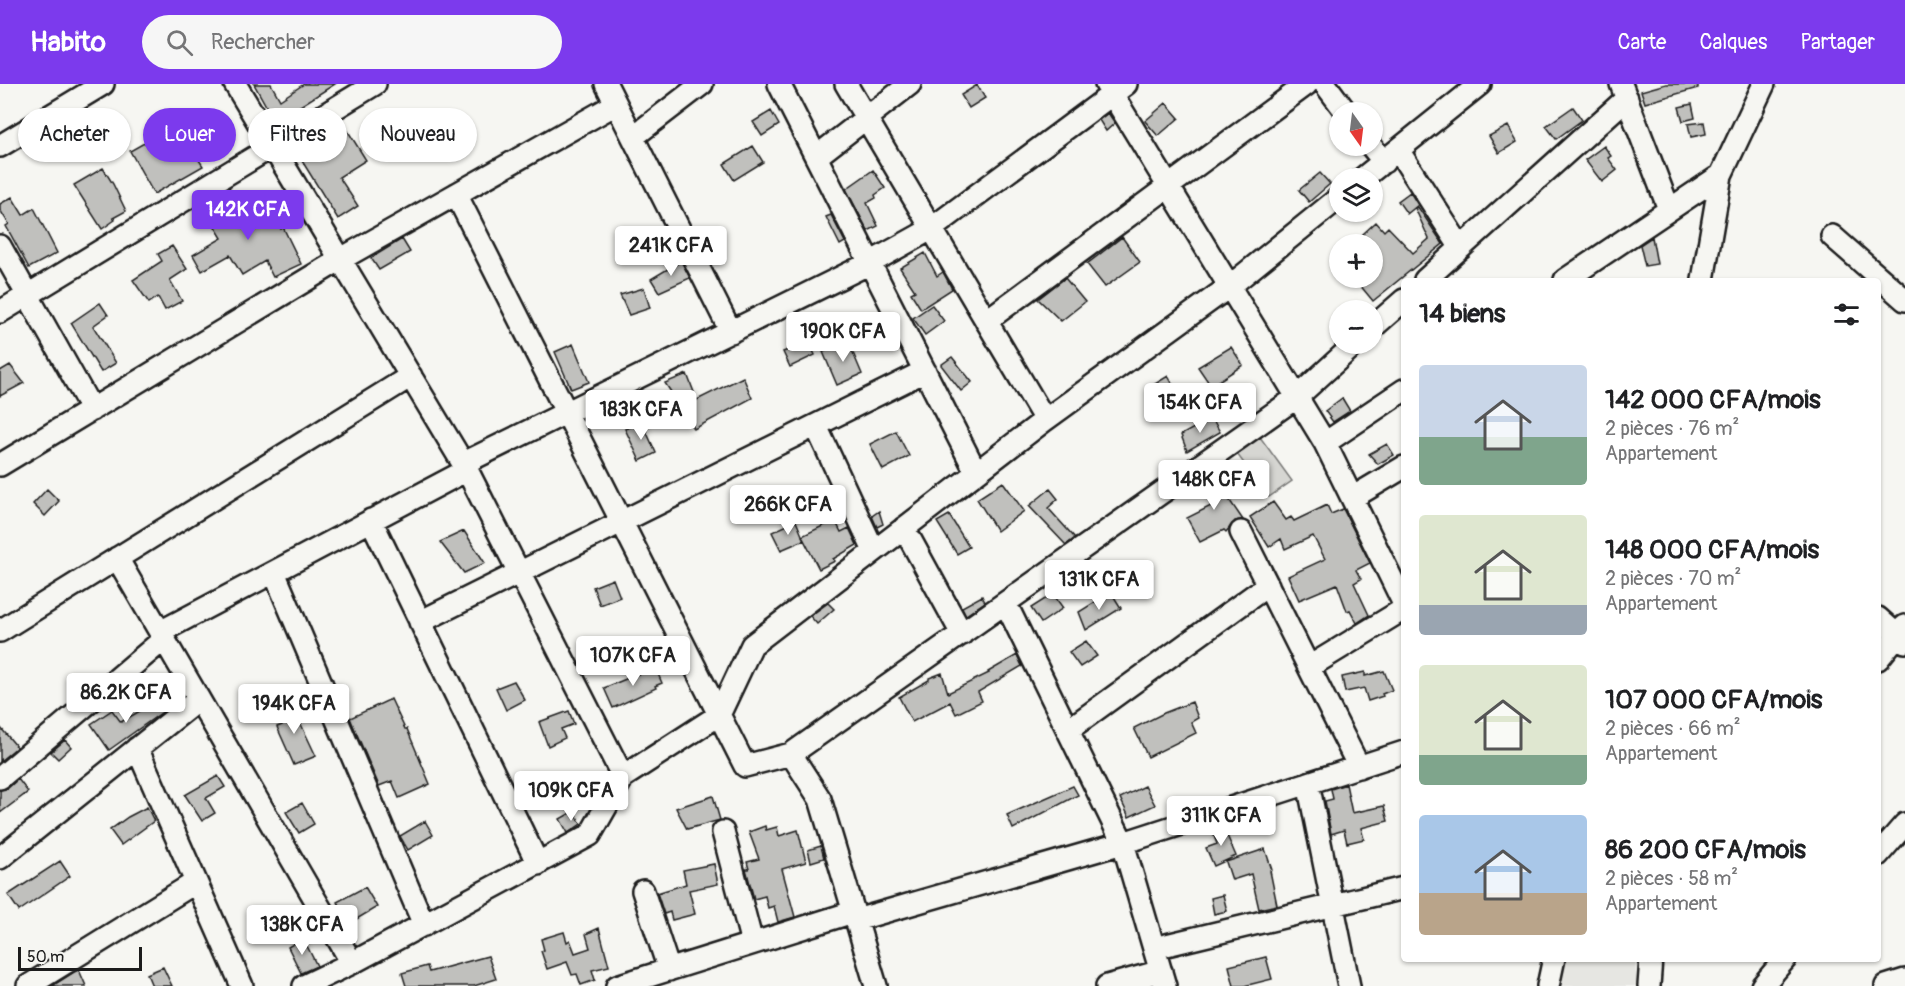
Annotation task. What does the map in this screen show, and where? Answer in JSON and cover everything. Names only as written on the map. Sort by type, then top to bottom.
[{"type":"street","points":[[0,146],[103,84]]},
{"type":"street","points":[[236,84],[250,108]]},
{"type":"street","points":[[336,108],[375,84]]},
{"type":"street","points":[[606,84],[731,332]]},
{"type":"street","points":[[633,137],[702,84]]},
{"type":"street","points":[[779,84],[976,472]]},
{"type":"street","points":[[846,84],[1045,420]]},
{"type":"street","points":[[816,157],[910,84]]},
{"type":"street","points":[[986,321],[1307,84]]},
{"type":"street","points":[[1325,84],[1338,102]]},
{"type":"street","points":[[1371,168],[1384,152],[1480,84]]},
{"type":"street","points":[[1703,278],[1721,175],[1764,84]]},
{"type":"street","points":[[0,778],[162,636],[566,412],[870,264],[931,229],[1115,87],[1169,186],[1325,443],[1401,598]]},
{"type":"street","points":[[1427,278],[1624,91],[1670,209]]},
{"type":"street","points":[[0,465],[340,259],[616,104]]},
{"type":"street","points":[[1384,152],[1461,248]]},
{"type":"street","points":[[0,312],[248,161]]},
{"type":"street","points":[[282,162],[466,467],[623,777]]},
{"type":"street","points":[[1568,278],[1721,175]]},
{"type":"street","points":[[456,194],[745,766],[791,754],[1297,397],[1344,354]]},
{"type":"street","points":[[304,986],[424,925],[590,835],[623,777],[720,715],[752,645],[1045,420],[1230,286],[1329,206]]},
{"type":"street","points":[[1832,236],[1880,278]]},
{"type":"street","points":[[0,246],[92,410]]},
{"type":"street","points":[[1881,279],[1905,300]]},
{"type":"street","points":[[1383,318],[1401,303]]},
{"type":"street","points":[[420,622],[925,371]]},
{"type":"street","points":[[0,631],[411,376]]},
{"type":"street","points":[[1325,443],[1401,392]]},
{"type":"street","points":[[816,426],[874,551]]},
{"type":"street","points":[[1352,498],[1401,469]]},
{"type":"street","points":[[371,520],[538,864]]},
{"type":"street","points":[[904,528],[962,634]]},
{"type":"street","points":[[1242,532],[1359,767]]},
{"type":"street","points":[[117,558],[352,963]]},
{"type":"street","points":[[274,572],[424,925]]},
{"type":"street","points":[[1068,730],[1268,585]]},
{"type":"street","points":[[1006,604],[1123,843],[1163,978],[1107,986]]},
{"type":"street","points":[[1309,667],[1401,611]]},
{"type":"street","points":[[1881,620],[1902,635],[1881,655]]},
{"type":"street","points":[[0,858],[199,699]]},
{"type":"street","points":[[138,748],[242,986]]},
{"type":"street","points":[[617,986],[752,943],[1123,843],[1401,753]]},
{"type":"street","points":[[791,754],[820,799],[876,986]]},
{"type":"street","points":[[1308,783],[1349,986]]},
{"type":"street","points":[[1881,852],[1905,824]]},
{"type":"street","points":[[723,832],[752,943]]},
{"type":"street","points":[[28,986],[196,882]]},
{"type":"street","points":[[1154,948],[1401,889]]},
{"type":"street","points":[[643,891],[669,970]]},
{"type":"street","points":[[1548,986],[1553,962]]},
{"type":"street","points":[[1649,986],[1651,962]]},
{"type":"street","points":[[1762,986],[1783,962]]},
{"type":"street","points":[[1886,986],[1905,980]]},
{"type":"shaded area","points":[[1260,437],[1292,481],[1269,497],[1237,454]]},
{"type":"shaded area","points":[[1562,962],[1635,962],[1637,986],[1557,986]]},
{"type":"building","points":[[254,84],[271,84],[280,100],[304,84],[335,84],[297,108],[267,108]]},
{"type":"building","points":[[1666,84],[1698,84],[1698,88],[1645,103],[1641,91]]},
{"type":"building","points":[[977,85],[985,98],[969,108],[961,95]]},
{"type":"building","points":[[1166,103],[1179,118],[1158,136],[1145,121]]},
{"type":"building","points":[[1692,104],[1695,118],[1683,121],[1679,107]]},
{"type":"building","points":[[1573,107],[1582,120],[1556,139],[1546,126]]},
{"type":"building","points":[[771,111],[779,125],[762,136],[753,122]]},
{"type":"building","points":[[1108,113],[1115,123],[1106,131],[1099,120]]},
{"type":"building","points":[[1704,122],[1706,134],[1691,137],[1688,124]]},
{"type":"building","points":[[1508,126],[1517,142],[1499,153],[1489,136]]},
{"type":"building","points":[[347,130],[359,149],[359,162],[363,162],[339,177],[358,206],[338,219],[303,162],[347,162]]},
{"type":"building","points":[[143,144],[143,162],[200,162],[203,166],[154,194],[131,150]]},
{"type":"building","points":[[753,146],[763,162],[734,180],[724,164]]},
{"type":"building","points":[[1604,146],[1611,156],[1608,158],[1617,170],[1602,182],[1585,160]]},
{"type":"building","points":[[103,168],[126,211],[113,218],[115,220],[102,229],[74,185]]},
{"type":"building","points":[[873,170],[885,188],[875,195],[876,198],[867,203],[878,226],[868,231],[846,189]]},
{"type":"building","points":[[1320,173],[1329,183],[1309,202],[1299,190]]},
{"type":"building","points":[[229,187],[250,221],[259,215],[267,227],[277,222],[281,229],[283,227],[301,264],[273,277],[265,261],[242,275],[230,255],[202,271],[193,255],[222,238],[211,220],[227,211],[217,195]]},
{"type":"building","points":[[1410,192],[1418,205],[1407,214],[1398,201]]},
{"type":"building","points":[[12,197],[23,215],[34,208],[57,253],[29,268],[0,210],[0,204]]},
{"type":"building","points":[[1418,207],[1443,244],[1372,300],[1362,288],[1383,288],[1383,234],[1363,234],[1376,222],[1384,231],[1388,227],[1413,253],[1429,239],[1415,208]]},
{"type":"building","points":[[831,215],[845,242],[840,245],[826,217]]},
{"type":"building","points":[[1122,237],[1140,262],[1105,287],[1087,264]]},
{"type":"building","points":[[1652,237],[1657,264],[1645,266],[1640,245]]},
{"type":"building","points":[[402,239],[410,252],[379,270],[371,258]]},
{"type":"building","points":[[172,246],[187,269],[170,280],[182,301],[165,310],[158,297],[149,303],[133,280],[162,261],[158,254]]},
{"type":"building","points":[[925,253],[937,276],[943,272],[952,289],[921,309],[911,293],[915,291],[900,268]]},
{"type":"building","points":[[681,261],[690,278],[659,292],[651,279]]},
{"type":"building","points":[[1065,278],[1085,302],[1061,321],[1038,299]]},
{"type":"building","points":[[644,288],[650,308],[629,315],[620,295]]},
{"type":"building","points":[[100,303],[108,315],[93,326],[116,363],[101,372],[71,323]]},
{"type":"building","points":[[932,305],[944,321],[925,335],[913,318]]},
{"type":"building","points":[[848,341],[862,374],[837,385],[823,352]]},
{"type":"building","points":[[809,342],[815,355],[790,367],[783,352]]},
{"type":"building","points":[[573,344],[589,382],[571,389],[555,352]]},
{"type":"building","points":[[1231,347],[1243,365],[1211,386],[1198,367]]},
{"type":"building","points":[[952,357],[972,382],[961,391],[941,365]]},
{"type":"building","points":[[10,365],[24,383],[0,396],[0,371]]},
{"type":"building","points":[[687,374],[697,400],[743,377],[752,398],[694,429],[683,406],[681,407],[665,383]]},
{"type":"building","points":[[1168,376],[1184,404],[1168,414],[1150,387]]},
{"type":"building","points":[[1342,398],[1350,411],[1333,422],[1325,411]]},
{"type":"building","points":[[1212,418],[1220,432],[1187,451],[1181,435]]},
{"type":"building","points":[[642,422],[656,453],[640,461],[625,429]]},
{"type":"building","points":[[896,431],[909,456],[883,470],[870,444]]},
{"type":"building","points":[[1387,444],[1394,455],[1378,464],[1369,454]]},
{"type":"building","points":[[1211,473],[1243,520],[1235,521],[1226,532],[1224,530],[1200,542],[1187,518],[1213,505],[1196,484]]},
{"type":"building","points":[[1003,482],[1024,511],[997,531],[977,499]]},
{"type":"building","points":[[47,489],[59,501],[45,516],[33,504]]},
{"type":"building","points":[[1050,489],[1058,499],[1048,508],[1075,538],[1066,545],[1029,506]]},
{"type":"building","points":[[1273,502],[1286,520],[1291,517],[1294,521],[1327,505],[1331,514],[1343,509],[1370,563],[1356,570],[1361,579],[1354,583],[1369,615],[1357,623],[1350,610],[1347,611],[1337,584],[1299,600],[1288,576],[1325,559],[1313,536],[1285,549],[1281,539],[1269,547],[1250,517]]},
{"type":"building","points":[[879,511],[883,524],[877,527],[872,516]]},
{"type":"building","points":[[949,515],[969,547],[957,554],[937,522]]},
{"type":"building","points":[[835,520],[841,532],[849,528],[857,545],[819,569],[802,536]]},
{"type":"building","points":[[796,521],[804,540],[781,550],[772,532]]},
{"type":"building","points":[[464,531],[485,563],[464,573],[440,542]]},
{"type":"building","points":[[613,579],[620,597],[600,605],[593,587]]},
{"type":"building","points":[[1111,592],[1121,608],[1086,630],[1079,612]]},
{"type":"building","points":[[1053,594],[1063,608],[1041,623],[1031,608]]},
{"type":"building","points":[[982,596],[985,602],[966,615],[962,607]]},
{"type":"building","points":[[828,603],[834,609],[817,624],[810,616]]},
{"type":"building","points":[[1086,641],[1097,656],[1080,667],[1069,652]]},
{"type":"building","points":[[1017,655],[1022,666],[978,692],[982,701],[956,714],[950,702],[912,722],[899,697],[929,678],[942,673],[948,693],[989,673]]},
{"type":"building","points":[[655,667],[662,683],[613,708],[604,688]]},
{"type":"building","points":[[1384,671],[1392,690],[1382,694],[1383,696],[1368,701],[1364,688],[1345,692],[1342,677],[1365,672],[1365,676]]},
{"type":"building","points":[[514,681],[525,700],[506,710],[496,688]]},
{"type":"building","points":[[162,698],[168,708],[109,750],[91,724],[112,710],[121,722]]},
{"type":"building","points":[[391,699],[407,729],[430,784],[399,798],[392,781],[379,786],[350,718]]},
{"type":"building","points":[[1192,702],[1198,718],[1191,722],[1196,733],[1148,757],[1134,728]]},
{"type":"building","points":[[291,703],[316,756],[294,765],[277,727],[282,725],[276,710]]},
{"type":"building","points":[[569,711],[574,724],[561,729],[565,738],[548,746],[539,722]]},
{"type":"building","points":[[0,727],[17,747],[0,761]]},
{"type":"building","points":[[65,740],[71,747],[58,759],[51,752]]},
{"type":"building","points":[[218,776],[225,787],[206,798],[215,813],[202,821],[185,795]]},
{"type":"building","points":[[18,779],[28,792],[0,813],[0,790],[8,788]]},
{"type":"building","points":[[1346,784],[1352,813],[1384,806],[1388,821],[1361,828],[1364,839],[1347,843],[1344,830],[1331,834],[1325,801],[1333,799],[1331,789]]},
{"type":"building","points":[[1073,786],[1078,795],[1013,829],[1007,815]]},
{"type":"building","points":[[1145,786],[1155,805],[1129,817],[1120,798]]},
{"type":"building","points":[[713,796],[720,820],[687,829],[676,808]]},
{"type":"building","points":[[302,803],[314,824],[299,833],[286,812]]},
{"type":"building","points":[[147,807],[154,821],[121,845],[110,830]]},
{"type":"building","points":[[574,811],[581,824],[568,833],[560,819]]},
{"type":"building","points":[[425,821],[433,835],[408,850],[400,836]]},
{"type":"building","points":[[1222,824],[1236,856],[1214,866],[1206,848],[1217,844],[1211,828]]},
{"type":"building","points":[[765,826],[766,830],[777,827],[779,836],[798,830],[806,862],[782,869],[795,917],[778,922],[774,906],[768,908],[765,896],[754,899],[746,869],[749,869],[747,862],[759,859],[749,832]]},
{"type":"building","points":[[821,846],[824,858],[811,862],[808,850]]},
{"type":"building","points":[[1265,849],[1272,870],[1270,871],[1277,905],[1259,909],[1251,874],[1232,880],[1226,862]]},
{"type":"building","points":[[60,861],[70,876],[19,911],[8,895]]},
{"type":"building","points":[[714,864],[718,884],[689,890],[695,914],[672,920],[670,912],[664,914],[657,893],[686,884],[683,870]]},
{"type":"building","points":[[365,887],[377,907],[350,923],[337,902]]},
{"type":"building","points":[[1223,895],[1227,911],[1214,914],[1211,898]]},
{"type":"building","points":[[599,928],[609,966],[592,970],[595,980],[581,985],[577,974],[572,975],[567,962],[547,969],[541,951],[544,950],[541,939],[564,932],[567,942],[570,940],[575,953],[590,948],[586,934]]},
{"type":"building","points":[[303,938],[317,966],[301,973],[288,947]]},
{"type":"building","points":[[488,956],[496,979],[474,986],[406,986],[402,973],[427,966],[429,972]]},
{"type":"building","points":[[1266,957],[1272,979],[1244,986],[1234,986],[1229,966]]},
{"type":"building","points":[[163,967],[172,986],[152,986],[147,974]]},
{"type":"building","points":[[79,970],[86,986],[52,986],[74,972]]}]
